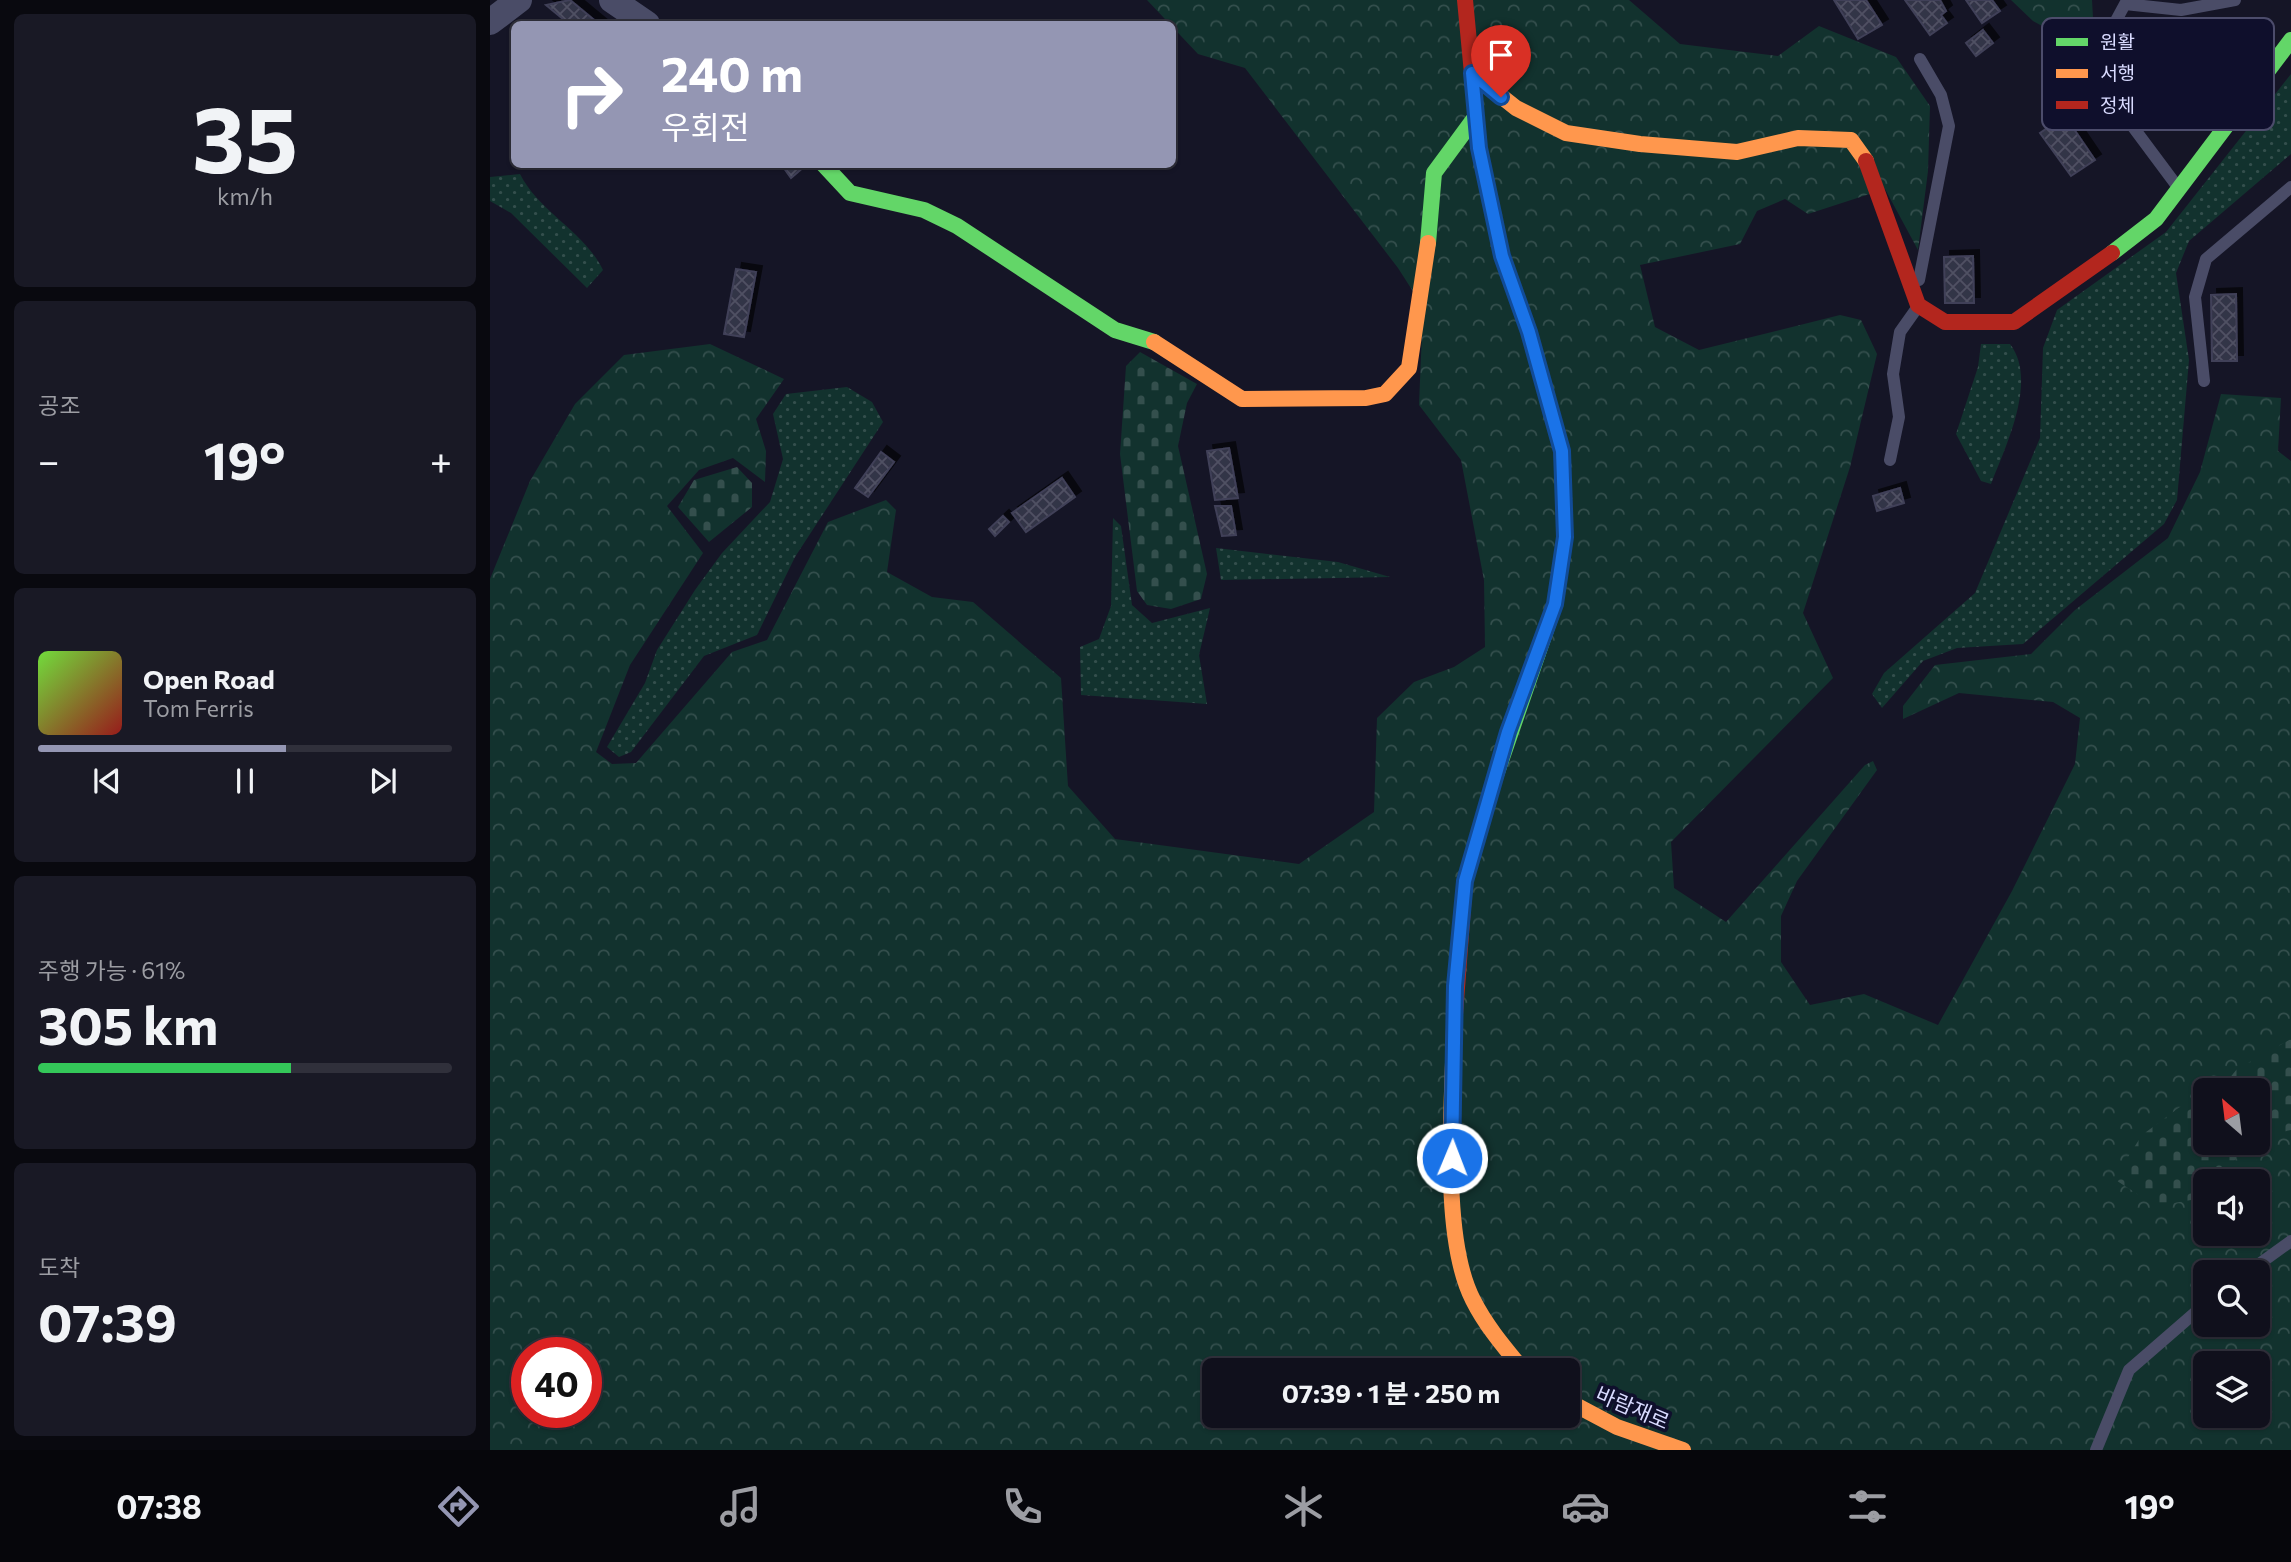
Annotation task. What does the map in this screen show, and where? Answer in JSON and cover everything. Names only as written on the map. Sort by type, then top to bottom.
[{"type":"street","points":[[490,22],[519,0]]},
{"type":"street","points":[[612,0],[644,21]]},
{"type":"street","points":[[1465,0],[1479,148],[1502,256],[1529,332],[1562,451],[1565,537],[1555,604],[1508,732],[1465,881],[1455,986],[1452,1158],[1455,1247],[1472,1299],[1513,1358]]},
{"type":"street","points":[[2274,62],[2291,40]]},
{"type":"street","points":[[1472,73],[1516,108],[1566,133],[1640,144],[1737,152],[1798,138],[1851,140],[1865,158],[1918,305],[1945,322],[2014,321],[2090,270],[2156,219],[2223,130]]},
{"type":"street","points":[[827,168],[850,192],[924,210],[957,226],[1115,330],[1162,344],[1204,377],[1242,399],[1366,398],[1385,394],[1409,368],[1427,256],[1434,173],[1476,117]]},
{"type":"street","name":"바람재로","points":[[1580,1407],[1617,1427],[1683,1450]]},
{"type":"lane","points":[[2117,18],[2125,4],[2181,10],[2235,0]]},
{"type":"lane","points":[[1890,460],[1899,417],[1893,374],[1900,331],[1918,305],[1918,289],[1949,126],[1941,95],[1920,59]]},
{"type":"lane","points":[[2136,130],[2179,188]]},
{"type":"lane","points":[[2204,381],[2195,297],[2206,259],[2291,187]]},
{"type":"lane","points":[[2265,1260],[2291,1241]]},
{"type":"lane","points":[[2096,1450],[2129,1370],[2193,1314]]},
{"type":"green space","points":[[1147,0],[1629,0],[1680,44],[1778,56],[1819,26],[1896,57],[1930,106],[1928,171],[1918,250],[1885,189],[1808,214],[1785,199],[1757,211],[1740,244],[1640,265],[1655,327],[1699,350],[1840,315],[1861,320],[1877,354],[1850,467],[1803,613],[1833,678],[1671,842],[1674,888],[1726,922],[1865,765],[1873,761],[1877,770],[1797,881],[1781,916],[1781,962],[1810,1005],[1864,994],[1938,1025],[2012,891],[2075,764],[2080,718],[2053,702],[1959,693],[1903,719],[1903,706],[1935,665],[2031,654],[2075,610],[2168,538],[2200,472],[2221,394],[2281,398],[2278,451],[2291,461],[2291,1450],[490,1450],[490,579],[530,481],[575,404],[624,355],[710,344],[784,379],[756,419],[766,451],[765,482],[733,458],[699,470],[667,506],[703,553],[630,665],[596,752],[612,764],[636,763],[732,652],[767,640],[828,522],[886,500],[896,510],[887,572],[932,597],[973,602],[1061,678],[1068,786],[1115,839],[1299,864],[1374,812],[1377,718],[1414,682],[1454,667],[1485,647],[1484,580],[1461,460],[1419,405],[1423,307],[1398,268],[1245,68],[1198,54],[1176,31],[1176,21],[1167,21]]},
{"type":"green space","points":[[2011,0],[2092,0],[2093,18],[2042,18],[2042,26]]},
{"type":"green space","points":[[2291,74],[2291,154],[2189,241],[2176,273],[2189,360],[2177,500],[2164,524],[2023,644],[1957,648],[1923,661],[1882,708],[1872,694],[1884,673],[1975,593],[2040,438],[2043,348],[2057,310],[2166,232],[2247,130],[2274,130],[2274,95]]},
{"type":"green space","points":[[520,174],[539,200],[595,256],[603,270],[587,288],[511,213],[490,201],[490,177]]},
{"type":"green space","points":[[1981,344],[2010,344],[2018,359],[2021,376],[2017,413],[1991,484],[1981,481],[1956,434],[1978,367]]},
{"type":"green space","points":[[1140,352],[1197,384],[1187,403],[1178,446],[1207,574],[1201,599],[1171,609],[1147,605],[1137,591],[1120,454],[1126,366]]},
{"type":"green space","points":[[847,387],[872,402],[883,422],[795,557],[757,635],[704,656],[631,752],[619,757],[607,747],[645,683],[657,650],[722,553],[770,502],[783,459],[773,414],[786,394]]},
{"type":"green space","points":[[737,467],[752,483],[752,507],[709,542],[678,507],[694,480]]},
{"type":"green space","points":[[1113,518],[1121,526],[1132,605],[1152,623],[1210,608],[1199,655],[1207,704],[1081,695],[1080,647],[1099,639],[1111,606]]},
{"type":"green space","points":[[1216,548],[1338,562],[1390,577],[1221,580]]},
{"type":"green space","points":[[2291,1039],[2291,1130],[2270,1134],[2270,1078],[2230,1078],[2237,1069]]},
{"type":"green space","points":[[2193,1106],[2193,1155],[2240,1155],[2226,1169],[2193,1169],[2193,1200],[2156,1206],[2114,1179],[2142,1135],[2180,1107]]},
{"type":"building","points":[[570,0],[595,21],[565,21],[546,5]]},
{"type":"building","points":[[1834,0],[1866,0],[1882,25],[1858,39]]},
{"type":"building","points":[[1905,0],[1940,0],[1946,11],[1941,15],[1947,23],[1930,35]]},
{"type":"building","points":[[1966,0],[1992,0],[2000,11],[1982,23]]},
{"type":"building","points":[[1983,30],[1993,43],[1976,56],[1966,43]]},
{"type":"building","points":[[2044,130],[2075,130],[2095,160],[2071,176],[2040,133]]},
{"type":"building","points":[[784,168],[803,168],[791,178]]},
{"type":"building","points":[[1973,256],[1974,303],[1945,303],[1944,257]]},
{"type":"building","points":[[736,269],[756,272],[744,337],[724,334]]},
{"type":"building","points":[[2236,294],[2237,361],[2212,361],[2211,295]]},
{"type":"building","points":[[1229,448],[1238,498],[1215,500],[1207,451]]},
{"type":"building","points":[[881,452],[894,462],[868,497],[855,488]]},
{"type":"building","points":[[1062,478],[1075,497],[1026,532],[1012,513]]},
{"type":"building","points":[[1900,488],[1904,503],[1877,511],[1873,496]]},
{"type":"building","points":[[1215,506],[1231,506],[1236,535],[1222,536]]},
{"type":"building","points":[[1003,516],[1009,522],[995,536],[989,529]]},
{"type":"traffic: fast","points":[[2274,63],[2291,40]]},
{"type":"traffic: fast","points":[[1428,243],[1434,173],[1476,116]]},
{"type":"traffic: fast","points":[[2112,253],[2156,219],[2223,130]]},
{"type":"traffic: fast","points":[[827,168],[850,193],[924,210],[957,226],[1115,330],[1154,342]]},
{"type":"traffic: fast","points":[[1495,778],[1555,604],[1565,537],[1562,451],[1557,434]]},
{"type":"traffic: slow","points":[[1472,73],[1516,108],[1566,133],[1640,144],[1737,152],[1798,138],[1851,140],[1866,161]]},
{"type":"traffic: slow","points":[[1154,342],[1242,399],[1366,398],[1385,394],[1409,368],[1428,243]]},
{"type":"traffic: slow","points":[[1454,1028],[1451,1168],[1456,1241],[1463,1273],[1473,1300],[1513,1358]]},
{"type":"traffic: slow","points":[[1580,1407],[1617,1427],[1683,1450]]},
{"type":"traffic: jam","points":[[1465,0],[1479,147],[1502,256],[1529,332],[1557,434]]},
{"type":"traffic: jam","points":[[1866,161],[1918,305],[1945,322],[2014,322],[2112,253]]},
{"type":"traffic: jam","points":[[1454,1028],[1465,881],[1495,778]]},
{"type":"route","points":[[1452,1158],[1455,986],[1465,881],[1508,732],[1555,604],[1565,537],[1562,451],[1529,332],[1502,256],[1479,148],[1472,73],[1501,97]]}]
